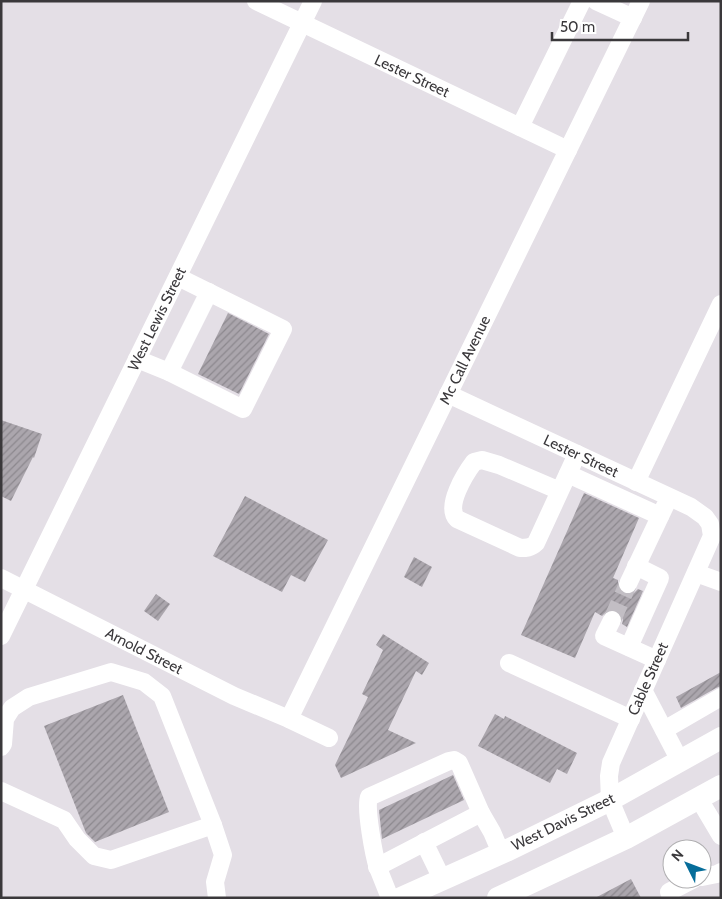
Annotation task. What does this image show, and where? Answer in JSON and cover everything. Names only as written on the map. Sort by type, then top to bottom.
[{"type":"main road","name":"West Davis Street","points":[[402,898],[502,853],[610,800],[721,738]]},
{"type":"main road","points":[[498,898],[626,838],[721,786]]},
{"type":"street","name":"Lester Street","points":[[256,1],[568,150]]},
{"type":"street","name":"West Lewis Street","points":[[1,636],[313,1]]},
{"type":"street","points":[[520,127],[582,1]]},
{"type":"street","points":[[596,1],[633,18]]},
{"type":"street","name":"Mc Call Avenue","points":[[289,719],[642,1]]},
{"type":"street","points":[[137,359],[169,372],[243,409],[248,400],[283,329],[178,277]]},
{"type":"street","points":[[169,372],[209,292]]},
{"type":"street","points":[[636,482],[721,304]]},
{"type":"street","name":"Lester Street","points":[[448,394],[669,497],[705,517],[710,524]]},
{"type":"street","points":[[560,491],[499,465],[482,460],[474,462],[467,472],[454,502],[454,515],[457,519],[520,548],[533,546],[536,543],[568,474],[577,454]]},
{"type":"street","points":[[568,474],[660,516]]},
{"type":"street","points":[[628,584],[669,497]]},
{"type":"street","name":"Cable Street","points":[[626,838],[610,800],[609,776],[611,763],[712,536],[710,524]]},
{"type":"street","points":[[629,647],[660,578],[636,566]]},
{"type":"street","points":[[696,573],[721,582]]},
{"type":"street","name":"Arnold Street","points":[[1,578],[234,696],[329,738]]},
{"type":"street","points":[[612,620],[604,636],[657,660]]},
{"type":"street","points":[[509,663],[630,718]]},
{"type":"street","points":[[1,747],[6,719],[12,708],[29,697],[110,672],[144,682],[162,696],[213,825],[223,855],[215,882],[217,898]]},
{"type":"street","points":[[643,690],[680,761]]},
{"type":"street","points":[[664,730],[721,697]]},
{"type":"street","points":[[390,898],[377,866],[367,802],[370,797],[448,761],[454,760],[459,763],[502,853]]},
{"type":"street","points":[[1,791],[64,820],[76,839],[94,856],[111,860],[213,825]]},
{"type":"street","points":[[699,799],[721,836]]},
{"type":"street","points":[[377,866],[481,812]]},
{"type":"street","points":[[424,842],[442,879]]},
{"type":"street","points":[[669,892],[675,889]]},
{"type":"building","points":[[228,313],[269,334],[239,394],[198,374]]},
{"type":"building","points":[[1,420],[42,434],[34,458],[11,501],[1,496]]},
{"type":"building","points":[[584,493],[639,518],[613,578],[618,580],[619,590],[624,594],[634,593],[638,589],[643,591],[627,627],[622,624],[621,615],[616,610],[607,611],[602,616],[595,612],[575,658],[521,635]]},
{"type":"building","points":[[245,496],[328,540],[305,582],[291,575],[282,592],[213,556]]},
{"type":"building","points":[[414,557],[432,567],[422,587],[404,577]]},
{"type":"building","points":[[156,594],[170,604],[158,621],[144,611]]},
{"type":"building","points":[[383,634],[429,663],[422,675],[416,671],[388,730],[416,743],[341,778],[335,765],[368,697],[362,694],[383,650],[376,645]]},
{"type":"building","points":[[721,672],[721,686],[681,708],[676,697]]},
{"type":"building","points":[[123,695],[169,812],[95,842],[86,833],[44,726]]},
{"type":"building","points":[[495,714],[504,719],[505,716],[577,753],[567,774],[557,769],[550,783],[478,746]]},
{"type":"building","points":[[453,775],[464,800],[382,839],[379,810]]},
{"type":"building","points":[[631,879],[641,898],[595,898]]},
{"type":"tunnel","points":[[612,620],[628,584]]}]
